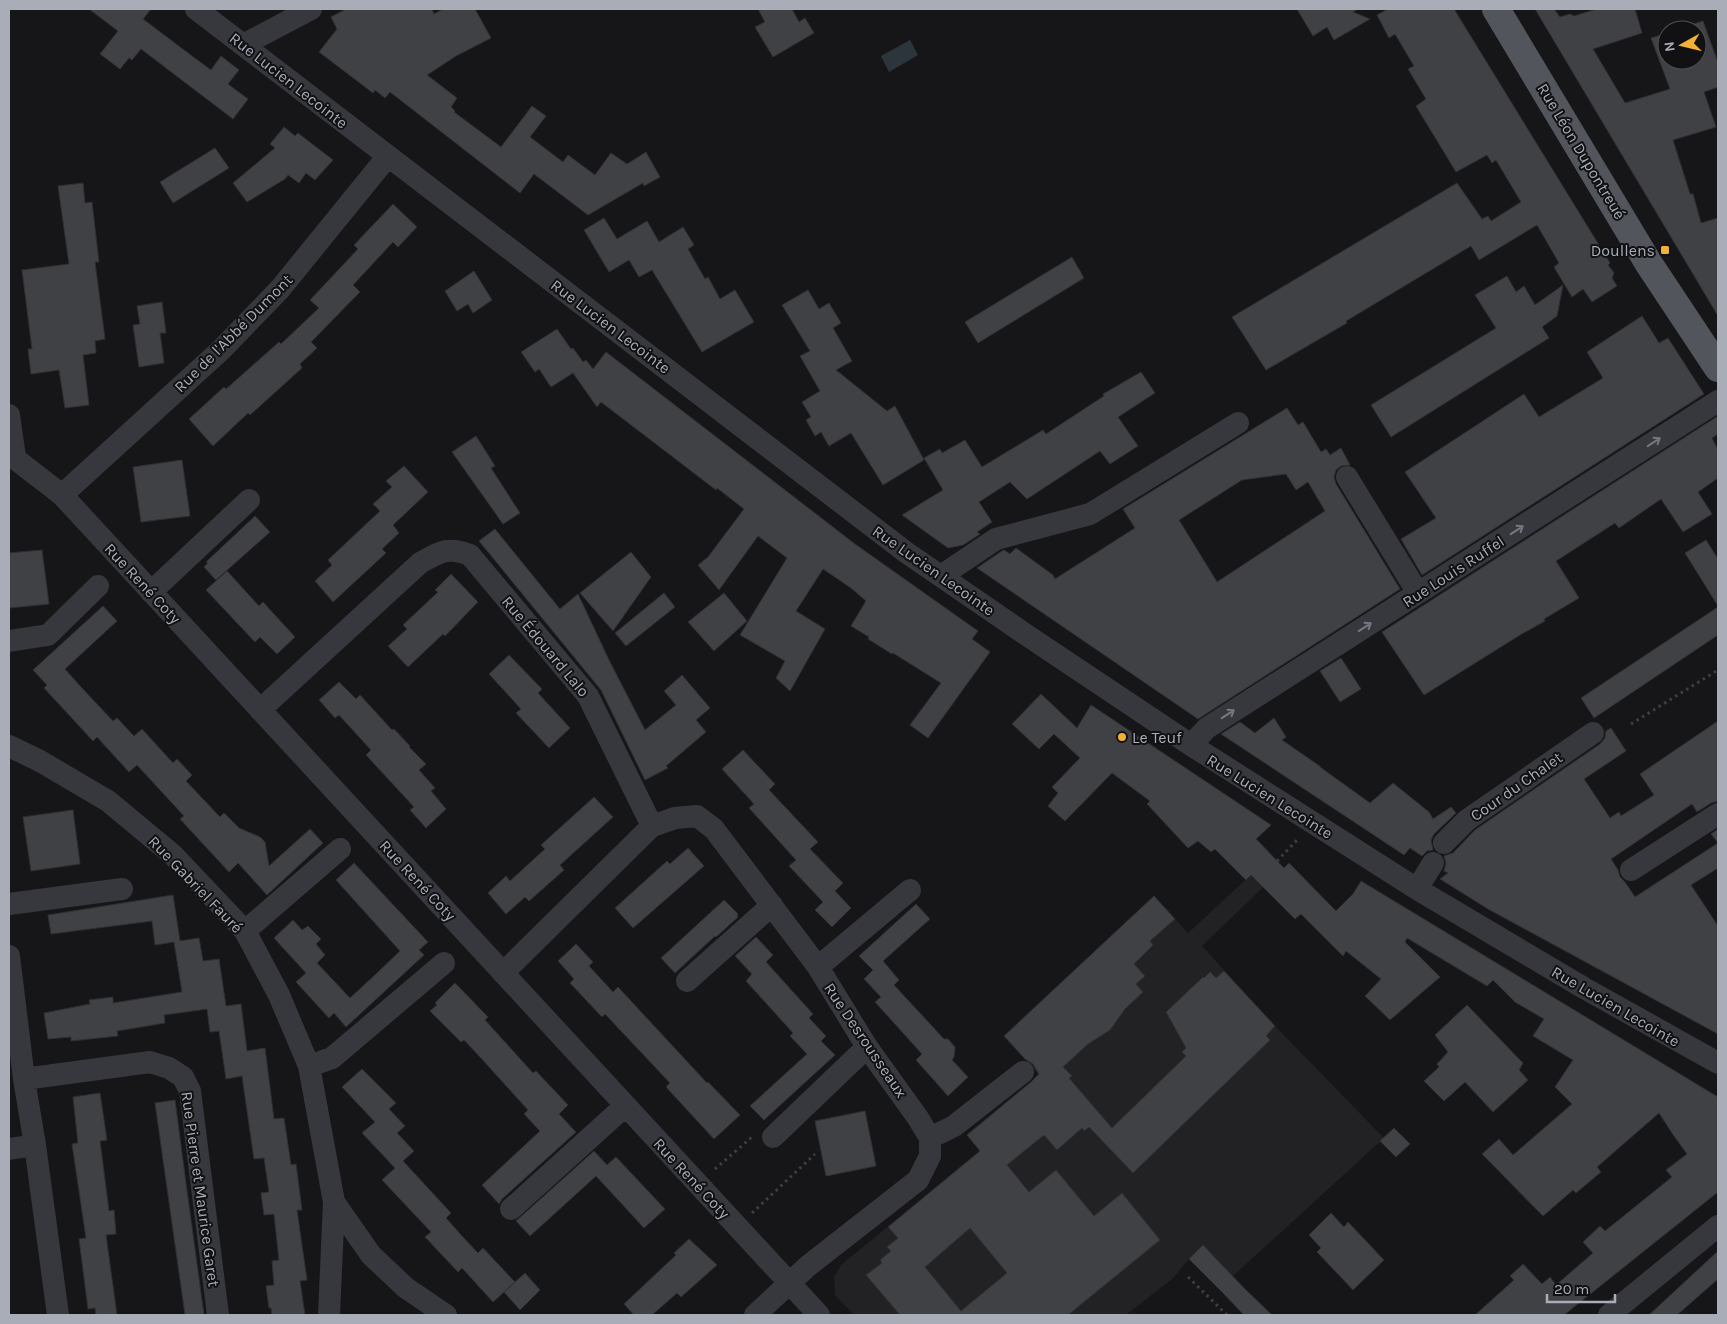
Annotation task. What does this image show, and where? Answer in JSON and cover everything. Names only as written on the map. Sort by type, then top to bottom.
[{"type":"main road","name":"Rue Léon Dupontreué","points":[[1496,9],[1650,264],[1718,368]]},
{"type":"street","name":"Rue Lucien Lecointe","points":[[196,9],[907,553],[1191,745],[1417,889],[1584,988],[1718,1064]]},
{"type":"street","points":[[243,45],[311,9]]},
{"type":"street","name":"Rue de l'Abbé Dumont","points":[[62,495],[221,350],[280,289],[388,156]]},
{"type":"street","name":"Rue Louis Ruffel","points":[[1191,745],[1207,728],[1718,401]]},
{"type":"street","points":[[9,415],[12,455]]},
{"type":"street","points":[[941,576],[996,540],[1090,514],[1238,423]]},
{"type":"street","name":"Rue René Coty","points":[[12,455],[62,495],[819,1315]]},
{"type":"street","points":[[1347,477],[1418,593]]},
{"type":"street","points":[[151,592],[249,500]]},
{"type":"street","name":"Rue Édouard Lalo","points":[[260,710],[420,563],[440,552],[456,550],[470,556],[588,696],[652,826]]},
{"type":"street","points":[[9,641],[48,635],[98,586]]},
{"type":"street","name":"Cour du Chalet","points":[[1444,843],[1467,820],[1593,733]]},
{"type":"street","name":"Rue Gabriel Fauré","points":[[9,746],[40,760],[108,801],[173,855],[244,931],[279,995],[309,1066],[334,1202],[329,1315]]},
{"type":"street","points":[[1631,870],[1718,814]]},
{"type":"street","name":"Rue Desrousseaux","points":[[652,826],[675,818],[697,816],[714,829],[818,967],[867,1047],[918,1118],[930,1138]]},
{"type":"street","points":[[502,973],[652,826]]},
{"type":"street","points":[[244,931],[340,848]]},
{"type":"street","points":[[1417,889],[1433,863]]},
{"type":"street","points":[[9,904],[122,889]]},
{"type":"street","points":[[818,967],[910,890]]},
{"type":"street","points":[[687,981],[772,906]]},
{"type":"street","points":[[9,956],[24,1079],[58,1315]]},
{"type":"street","points":[[309,1066],[332,1058],[444,963]]},
{"type":"street","points":[[773,1137],[867,1047]]},
{"type":"street","name":"Rue Pierre et Maurice Garet","points":[[24,1079],[150,1062],[169,1068],[183,1077],[190,1091],[218,1315]]},
{"type":"street","points":[[755,1315],[789,1282],[918,1180],[930,1156],[930,1138],[954,1126],[1023,1072]]},
{"type":"street","points":[[512,1209],[625,1106]]},
{"type":"street","points":[[9,1149],[35,1145]]},
{"type":"street","name":"Rue Gabriel Fauré","points":[[334,1202],[372,1255],[406,1288],[446,1315]]},
{"type":"street","points":[[1609,1315],[1718,1226]]},
{"type":"path","points":[[1631,724],[1718,670]]},
{"type":"path","points":[[1277,861],[1300,837],[1311,822]]},
{"type":"path","points":[[697,1184],[759,1131],[773,1137]]},
{"type":"path","points":[[737,1227],[814,1154]]},
{"type":"path","points":[[1188,1278],[1227,1315]]},
{"type":"shaded area","points":[[910,40],[918,55],[889,72],[881,56]]},
{"type":"shaded area","points":[[1267,860],[1278,873],[1202,946],[1275,1026],[1384,1138],[1233,1276],[1203,1245],[1172,1279],[1126,1315],[854,1315],[835,1295],[834,1277],[841,1265],[1053,1091],[1005,1036],[1128,920],[1147,938],[1172,916],[1188,933]]},
{"type":"building","points":[[89,9],[151,9],[143,19],[211,70],[221,56],[239,70],[228,84],[248,99],[233,119],[141,49],[132,60],[129,58],[120,69],[100,54],[118,31]]},
{"type":"building","points":[[346,9],[432,9],[434,14],[443,9],[475,9],[491,38],[456,56],[427,75],[457,98],[451,107],[454,112],[501,147],[532,106],[546,116],[530,137],[563,162],[568,155],[595,175],[611,153],[627,164],[646,152],[660,177],[644,186],[643,183],[588,215],[534,174],[520,193],[390,92],[385,98],[375,90],[373,93],[319,52],[337,29],[331,17]]},
{"type":"building","points":[[758,9],[792,9],[799,22],[805,18],[814,33],[773,57],[755,27],[765,22]]},
{"type":"building","points":[[1297,9],[1358,9],[1353,12],[1370,19],[1334,40],[1327,27],[1313,36]]},
{"type":"building","points":[[1388,9],[1454,9],[1610,263],[1608,265],[1614,273],[1612,278],[1617,286],[1592,302],[1583,289],[1572,297],[1554,267],[1559,263],[1537,225],[1479,260],[1471,246],[1346,321],[1347,323],[1266,370],[1232,317],[1457,183],[1482,219],[1488,216],[1491,221],[1521,202],[1496,160],[1492,163],[1487,155],[1456,172],[1416,106],[1426,99],[1408,69],[1414,66],[1395,34],[1389,38],[1377,15]]},
{"type":"building","points":[[1535,9],[1554,9],[1560,17],[1570,14],[1574,16],[1597,9],[1635,9],[1642,33],[1593,49],[1625,103],[1670,89],[1663,70],[1707,70],[1707,32],[1718,63],[1718,87],[1704,92],[1716,127],[1673,140],[1690,194],[1693,194],[1701,223],[1718,218],[1718,316]]},
{"type":"building","points":[[1657,36],[1657,54],[1651,38]]},
{"type":"building","points":[[284,127],[295,136],[298,133],[333,160],[315,180],[306,173],[299,183],[288,175],[285,179],[247,202],[233,183],[275,148],[270,144]]},
{"type":"building","points":[[215,148],[229,168],[173,203],[160,182]]},
{"type":"building","points":[[83,183],[85,203],[92,202],[99,262],[95,262],[105,339],[95,341],[96,353],[83,355],[89,405],[65,408],[59,370],[31,374],[28,349],[32,349],[22,270],[69,264],[58,186]]},
{"type":"building","points":[[393,204],[417,227],[398,247],[393,242],[353,285],[360,292],[311,342],[317,348],[300,364],[302,368],[250,415],[248,413],[213,446],[189,419],[224,387],[226,389],[279,342],[281,344],[319,308],[310,300],[358,249],[354,245]]},
{"type":"building","points":[[604,218],[617,239],[647,221],[659,242],[683,227],[694,245],[688,249],[705,279],[708,277],[720,299],[735,290],[754,322],[702,352],[652,270],[639,277],[629,260],[609,272],[584,230]]},
{"type":"building","points":[[1072,257],[1084,278],[978,343],[965,322]]},
{"type":"building","points":[[474,271],[492,300],[473,313],[468,304],[457,311],[445,291]]},
{"type":"building","points":[[1507,276],[1516,292],[1524,286],[1535,305],[1563,285],[1557,316],[1542,327],[1549,338],[1391,437],[1371,405],[1496,328],[1475,295]]},
{"type":"building","points":[[808,290],[819,309],[829,303],[841,323],[833,328],[852,361],[836,370],[887,411],[895,406],[924,460],[883,485],[851,433],[829,446],[821,432],[815,436],[806,420],[811,417],[802,402],[820,391],[800,356],[810,351],[782,305]]},
{"type":"building","points":[[162,302],[166,333],[160,333],[164,363],[139,367],[133,325],[140,324],[137,306]]},
{"type":"building","points":[[1642,316],[1659,343],[1668,338],[1704,394],[1422,575],[1401,539],[1436,518],[1405,472],[1524,394],[1539,417],[1603,378],[1587,352]]},
{"type":"building","points":[[557,329],[583,362],[586,360],[593,369],[606,352],[855,544],[978,631],[972,639],[990,652],[928,738],[910,725],[941,683],[868,639],[869,637],[851,626],[866,601],[823,569],[796,611],[825,629],[790,691],[776,678],[785,661],[740,635],[787,558],[758,536],[719,590],[698,565],[708,557],[744,509],[717,488],[716,490],[601,402],[597,407],[573,373],[551,387],[539,369],[535,372],[521,352]]},
{"type":"building","points":[[1141,372],[1155,393],[1118,417],[1138,446],[1110,464],[1100,451],[1027,499],[1010,482],[979,502],[992,522],[977,532],[980,534],[963,545],[948,548],[902,515],[943,490],[924,458],[940,449],[942,453],[965,440],[982,467],[1043,430],[1046,434],[1104,396],[1103,394]]},
{"type":"building","points":[[1287,408],[1298,425],[1303,422],[1321,452],[1326,449],[1330,455],[1341,448],[1350,465],[1341,466],[1336,470],[1334,477],[1336,484],[1400,589],[1198,719],[977,568],[1002,551],[1004,550],[1010,554],[1016,548],[1053,575],[1055,579],[1135,528],[1123,509]],"holes":[[[1286,474],[1296,490],[1308,482],[1325,511],[1217,582],[1179,520],[1242,480]]]},
{"type":"building","points":[[1718,416],[1718,434],[1712,438],[1718,450],[1718,478],[1698,492],[1712,514],[1683,532],[1661,499],[1619,528],[1615,523],[1556,561],[1579,598],[1424,695],[1382,632]]},
{"type":"building","points":[[476,436],[495,466],[491,468],[520,513],[503,524],[452,452]]},
{"type":"building","points":[[182,460],[190,516],[141,522],[133,467]]},
{"type":"building","points":[[404,466],[428,492],[393,525],[399,533],[382,549],[386,553],[333,602],[315,581],[332,565],[328,560],[380,511],[373,504],[392,487],[386,481]]},
{"type":"building","points":[[255,516],[270,532],[216,580],[204,567],[208,563],[206,562]]},
{"type":"building","points":[[495,529],[560,609],[578,594],[645,730],[676,705],[664,691],[682,675],[710,708],[696,720],[706,732],[666,766],[668,768],[645,780],[601,690],[479,541]]},
{"type":"building","points":[[1706,540],[1718,559],[1718,606],[1685,553]]},
{"type":"building","points":[[42,550],[49,604],[9,608],[9,553]]},
{"type":"building","points":[[631,552],[651,577],[613,631],[580,593]]},
{"type":"building","points":[[227,571],[259,606],[263,602],[295,637],[277,654],[260,637],[255,642],[206,590]]},
{"type":"building","points":[[451,574],[478,602],[445,636],[443,634],[408,667],[388,646],[407,629],[403,625],[438,592],[435,590]]},
{"type":"building","points":[[664,593],[675,607],[626,646],[615,633]]},
{"type":"building","points":[[724,593],[747,621],[714,651],[688,622]]},
{"type":"building","points":[[103,606],[117,621],[65,669],[81,687],[113,721],[117,718],[134,736],[142,729],[173,763],[177,759],[192,775],[186,781],[220,817],[224,813],[239,828],[260,837],[265,842],[269,866],[310,829],[323,843],[267,895],[238,863],[229,872],[180,819],[184,816],[137,765],[129,772],[97,737],[93,741],[44,688],[47,685],[33,670]]},
{"type":"building","points":[[1718,607],[1718,635],[1594,718],[1581,698]]},
{"type":"building","points":[[509,655],[542,689],[538,693],[570,728],[549,748],[516,713],[521,709],[489,674]]},
{"type":"building","points":[[1341,658],[1361,689],[1340,702],[1320,671]]},
{"type":"building","points":[[339,682],[356,699],[360,695],[426,764],[419,770],[435,788],[431,791],[446,809],[426,828],[410,810],[414,807],[366,755],[371,750],[339,715],[335,718],[319,700]]},
{"type":"building","points":[[1041,694],[1077,728],[1091,705],[1271,825],[1256,839],[1284,868],[1289,863],[1336,911],[1353,894],[1361,881],[1718,1097],[1718,1192],[1564,1315],[1475,1315],[1514,1280],[1510,1276],[1523,1264],[1542,1284],[1550,1277],[1556,1285],[1593,1253],[1583,1242],[1600,1226],[1605,1231],[1672,1177],[1666,1170],[1687,1154],[1659,1113],[1597,1167],[1601,1172],[1576,1193],[1573,1190],[1543,1216],[1482,1154],[1499,1139],[1513,1155],[1572,1104],[1555,1087],[1573,1060],[1533,1036],[1544,1019],[1515,1002],[1493,980],[1487,986],[1407,938],[1405,942],[1440,977],[1390,1020],[1365,996],[1381,979],[1346,951],[1343,956],[1301,914],[1295,919],[1251,875],[1246,880],[1215,849],[1211,852],[1198,841],[1188,848],[1147,804],[1150,801],[1112,773],[1065,821],[1048,806],[1058,793],[1052,787],[1080,758],[1054,734],[1039,749],[1012,724]]},
{"type":"building","points":[[1274,718],[1286,737],[1282,740],[1370,803],[1393,783],[1429,812],[1433,819],[1451,807],[1456,813],[1434,834],[1431,840],[1433,850],[1427,851],[1422,856],[1410,848],[1404,855],[1221,734],[1240,722],[1255,733]]},
{"type":"building","points":[[1718,721],[1718,801],[1697,812],[1692,804],[1611,859],[1620,877],[1635,897],[1718,843],[1718,868],[1691,885],[1718,926],[1718,1034],[1488,909],[1440,879],[1448,873],[1444,871],[1446,863],[1444,856],[1453,853],[1475,830],[1600,744],[1605,738],[1606,731],[1611,728],[1626,751],[1584,779],[1610,818],[1619,812],[1621,816],[1654,795],[1640,774]]},
{"type":"building","points":[[743,750],[775,784],[769,790],[818,842],[810,849],[843,883],[835,891],[851,908],[832,927],[815,910],[823,902],[789,866],[796,860],[749,808],[754,804],[722,769]]},
{"type":"building","points":[[594,797],[613,817],[560,865],[564,870],[529,901],[525,897],[506,914],[488,893],[506,876],[510,881],[545,849],[541,845]]},
{"type":"building","points":[[73,810],[80,864],[31,871],[23,817]]},
{"type":"building","points":[[1718,829],[1718,843],[1711,834]]},
{"type":"building","points":[[688,848],[704,866],[633,928],[615,908],[667,861],[670,864]]},
{"type":"building","points":[[354,863],[428,942],[419,950],[424,955],[346,1027],[334,1013],[329,1018],[296,982],[306,973],[274,938],[293,920],[302,930],[308,926],[321,939],[316,944],[325,955],[317,963],[350,998],[376,974],[400,951],[336,880]]},
{"type":"building","points":[[173,895],[180,941],[199,938],[203,961],[219,959],[226,1006],[241,1004],[247,1051],[265,1048],[274,1119],[284,1118],[291,1165],[296,1164],[302,1210],[297,1210],[307,1280],[300,1281],[305,1315],[272,1315],[271,1308],[269,1308],[266,1286],[274,1285],[272,1261],[279,1260],[274,1214],[264,1215],[261,1193],[269,1192],[264,1158],[254,1159],[242,1076],[226,1079],[219,1031],[210,1032],[207,1009],[164,1015],[165,1023],[117,1031],[118,1036],[71,1041],[71,1037],[48,1039],[44,1013],[90,1004],[89,1000],[113,997],[113,1003],[182,992],[174,942],[155,945],[152,921],[51,934],[48,915]]},
{"type":"building","points":[[1154,896],[1175,919],[1150,941],[1153,945],[1134,964],[1145,976],[1136,984],[1143,992],[1125,1009],[1110,1030],[1088,1044],[1063,1067],[1072,1076],[1069,1078],[1112,1128],[1186,1056],[1182,1052],[1186,1048],[1166,1012],[1210,972],[1216,978],[1224,971],[1275,1026],[1266,1036],[1270,1040],[1133,1173],[1089,1127],[1084,1131],[1082,1128],[1057,1150],[1044,1135],[1007,1165],[1029,1192],[1056,1170],[1094,1216],[1122,1193],[1160,1240],[1068,1315],[900,1315],[866,1275],[882,1263],[880,1260],[891,1251],[887,1247],[898,1238],[888,1227],[980,1151],[967,1135],[1039,1074],[1033,1064],[1025,1059],[1004,1036]],"holes":[[[970,1228],[1007,1273],[961,1311],[925,1267]]]},
{"type":"building","points":[[724,900],[738,914],[738,917],[675,973],[661,958]]},
{"type":"building","points":[[916,904],[930,919],[883,961],[899,980],[894,985],[944,1039],[948,1039],[955,1047],[952,1060],[968,1077],[948,1096],[916,1060],[922,1054],[875,1002],[881,997],[864,979],[873,970],[859,956]]},
{"type":"building","points":[[756,937],[773,955],[766,962],[813,1014],[809,1018],[826,1036],[821,1041],[835,1055],[764,1120],[750,1106],[807,1054],[790,1036],[793,1033],[746,981],[752,974],[735,956]]},
{"type":"building","points":[[576,944],[593,962],[589,966],[613,992],[618,987],[707,1083],[740,1115],[714,1139],[666,1087],[670,1083],[605,1014],[602,1017],[570,983],[574,979],[558,961]]},
{"type":"building","points":[[455,983],[488,1017],[485,1020],[533,1073],[536,1071],[568,1105],[559,1114],[576,1132],[502,1199],[499,1204],[482,1185],[540,1131],[524,1114],[528,1110],[480,1057],[464,1040],[461,1042],[430,1011],[437,1005],[435,1003]]},
{"type":"building","points":[[1467,1005],[1523,1063],[1519,1070],[1528,1080],[1493,1112],[1465,1082],[1444,1101],[1424,1081],[1439,1067],[1437,1064],[1448,1052],[1435,1035]]},
{"type":"building","points":[[362,1069],[396,1103],[389,1109],[405,1126],[397,1133],[414,1151],[403,1161],[451,1213],[446,1218],[462,1236],[478,1253],[483,1248],[515,1282],[493,1302],[462,1268],[458,1272],[425,1237],[431,1232],[382,1180],[395,1168],[362,1133],[375,1122],[342,1087]]},
{"type":"building","points":[[100,1093],[107,1140],[100,1141],[109,1211],[114,1210],[116,1234],[106,1235],[117,1315],[96,1315],[95,1308],[88,1309],[79,1239],[86,1238],[72,1144],[78,1143],[73,1097]]},
{"type":"building","points":[[175,1100],[204,1315],[185,1315],[155,1103]]},
{"type":"building","points":[[865,1111],[876,1166],[826,1176],[815,1121]]},
{"type":"building","points":[[1394,1128],[1410,1144],[1396,1157],[1380,1141]]},
{"type":"building","points":[[594,1151],[607,1165],[616,1157],[665,1209],[644,1228],[596,1176],[530,1236],[516,1221]]},
{"type":"building","points":[[1331,1213],[1344,1227],[1348,1222],[1384,1260],[1353,1290],[1317,1252],[1321,1248],[1309,1235]]},
{"type":"building","points":[[689,1239],[717,1265],[681,1297],[677,1293],[652,1315],[634,1315],[624,1304],[676,1255],[674,1253]]},
{"type":"building","points":[[1203,1245],[1272,1315],[1244,1315],[1189,1259]]},
{"type":"building","points":[[1718,1251],[1718,1279],[1677,1315],[1649,1315]]},
{"type":"building","points":[[525,1273],[540,1290],[520,1310],[504,1292]]},
{"type":"place","name":"Doullens","points":[[1665,250]]},
{"type":"place","name":"Le Teuf","points":[[1122,737]]}]
